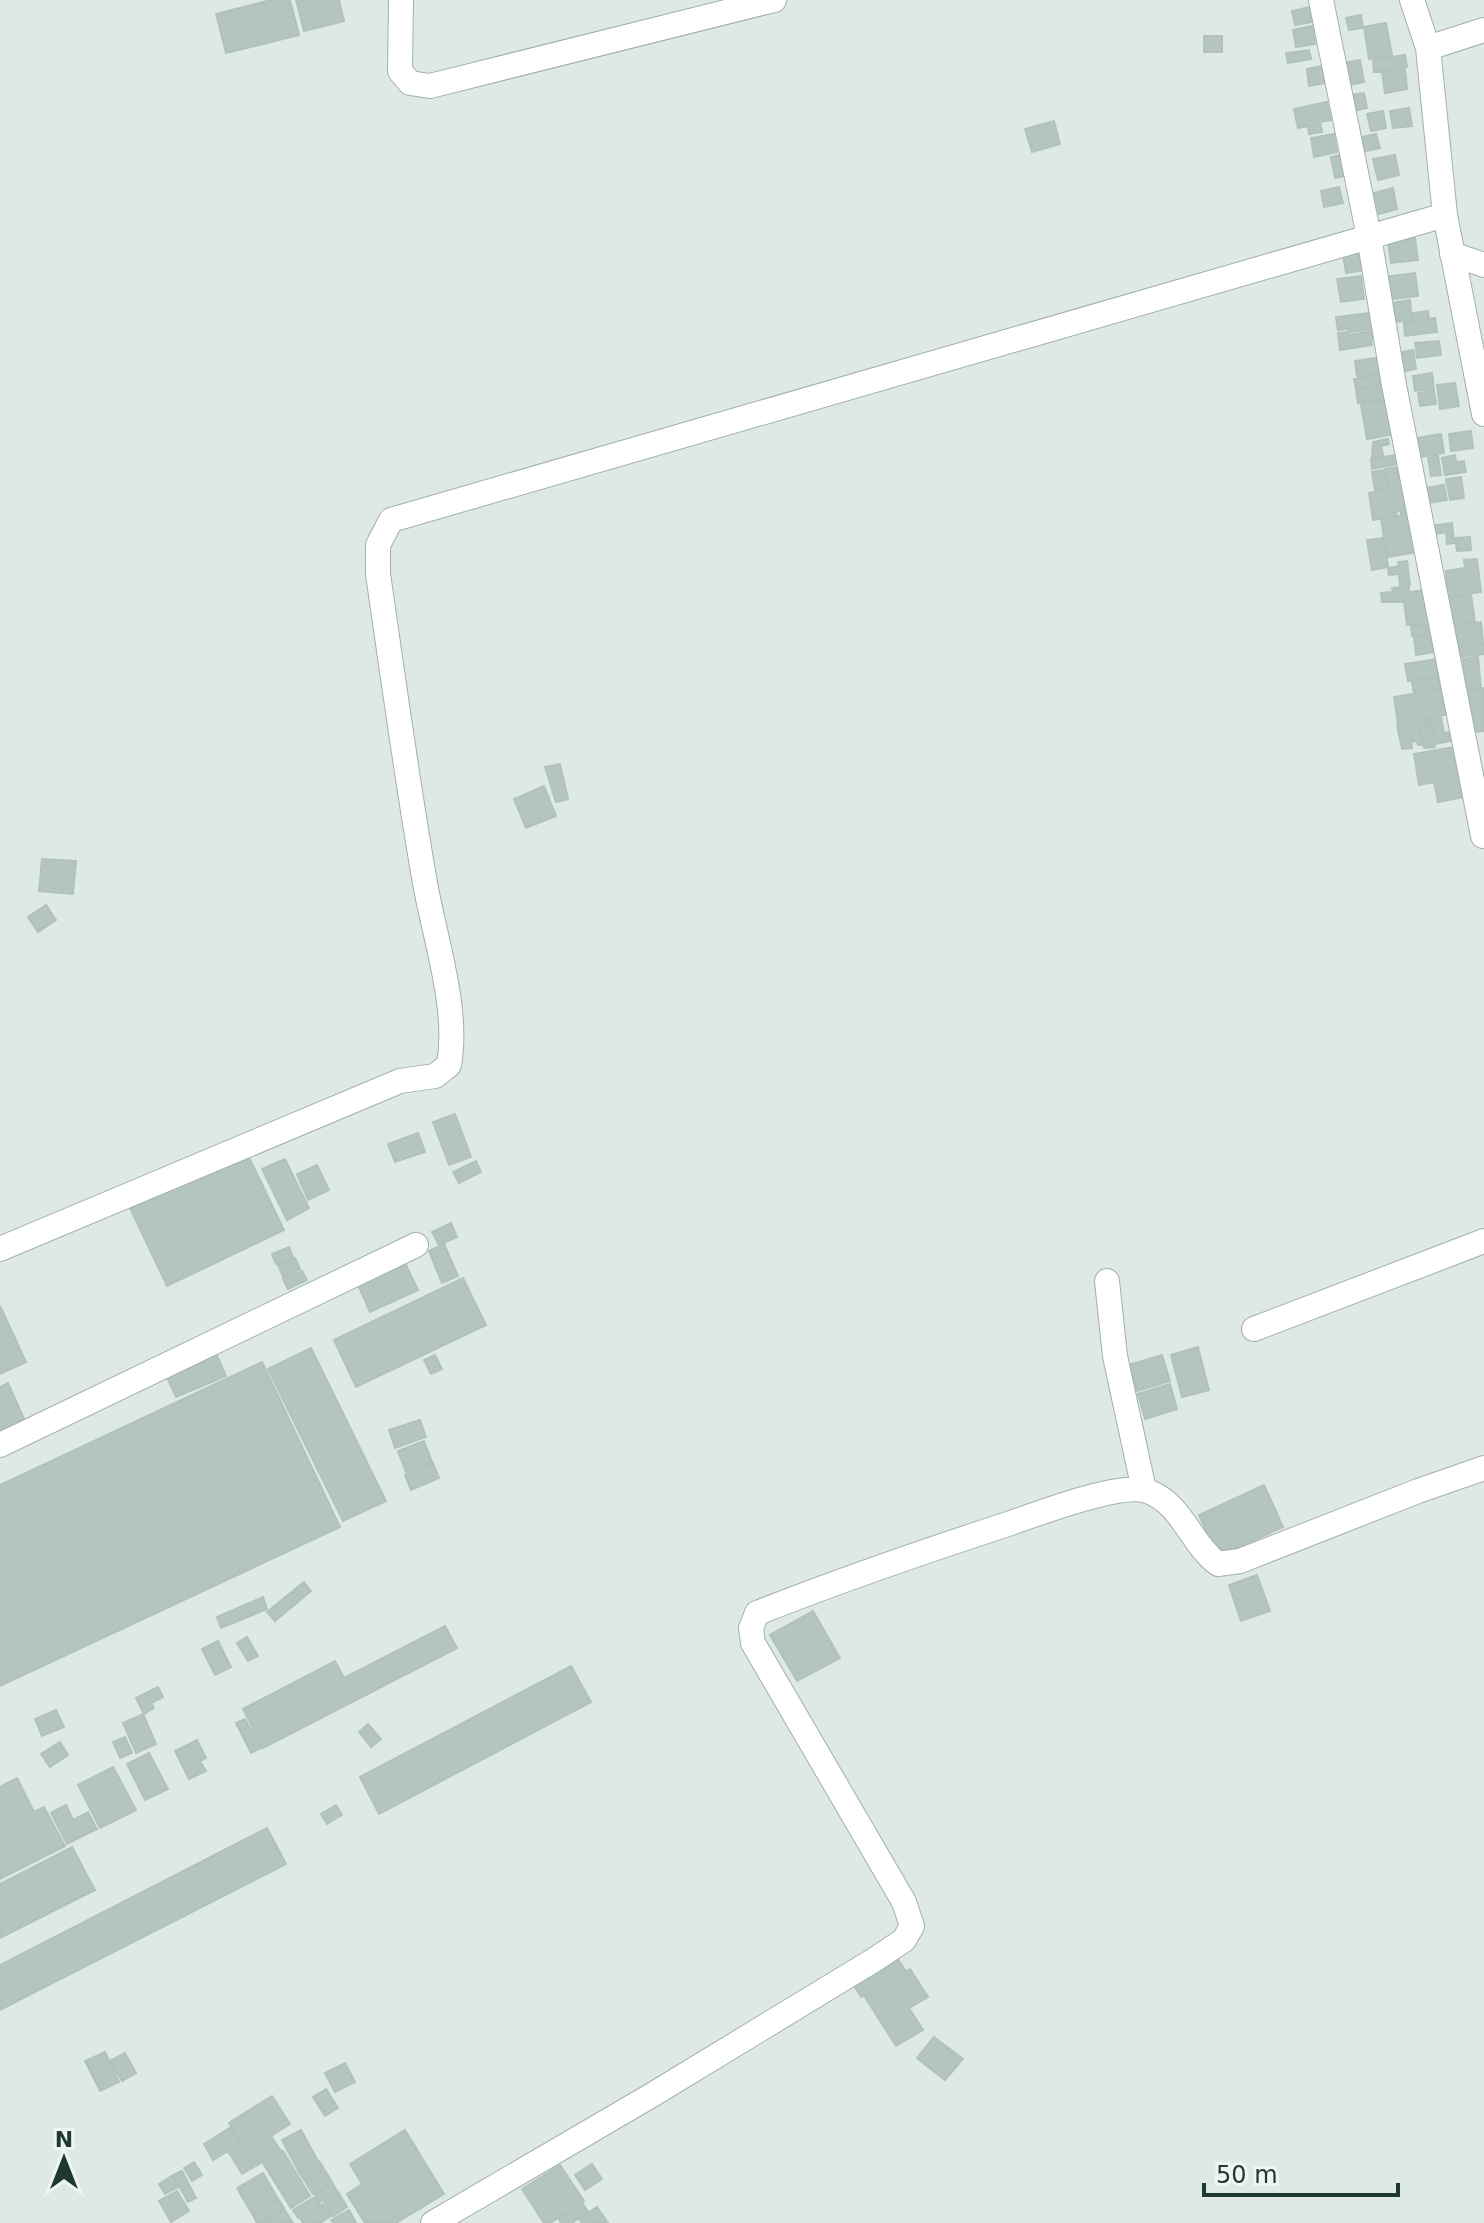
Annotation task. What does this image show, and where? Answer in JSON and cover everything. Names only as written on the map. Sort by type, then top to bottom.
[{"type":"street","points":[[401,0],[400,71],[410,83],[430,86],[746,4],[774,0]]},
{"type":"street","points":[[1321,0],[1483,836]]},
{"type":"street","points":[[1412,0],[1428,48],[1445,215],[1484,414]]},
{"type":"street","points":[[1428,48],[1484,30]]},
{"type":"street","points":[[0,1249],[400,1081],[435,1076],[449,1065],[452,1045],[449,1005],[425,884],[378,574],[378,545],[391,520],[1445,215]]},
{"type":"street","points":[[1452,254],[1484,265]]},
{"type":"street","points":[[1254,1329],[1484,1241]]},
{"type":"street","points":[[0,1445],[416,1245]]},
{"type":"street","points":[[1107,1281],[1115,1356],[1144,1490]]},
{"type":"street","points":[[433,2223],[874,1960],[904,1940],[912,1926],[904,1902],[753,1643],[751,1628],[757,1613],[843,1579],[1092,1496],[1144,1490],[1170,1504],[1206,1555],[1218,1564],[1240,1561],[1484,1468]]},
{"type":"building","points":[[271,0],[290,0],[299,35],[226,53],[216,14]]},
{"type":"building","points":[[296,0],[339,0],[344,21],[304,31]]},
{"type":"building","points":[[1319,5],[1322,20],[1295,25],[1292,11]]},
{"type":"building","points":[[1361,15],[1363,28],[1349,30],[1346,18]]},
{"type":"building","points":[[1386,23],[1392,55],[1369,59],[1364,27]]},
{"type":"building","points":[[1312,26],[1315,44],[1296,47],[1293,30]]},
{"type":"building","points":[[1204,36],[1222,36],[1222,52],[1204,52]]},
{"type":"building","points":[[1309,50],[1311,59],[1288,63],[1286,53]]},
{"type":"building","points":[[1405,55],[1407,67],[1374,72],[1373,60]]},
{"type":"building","points":[[1360,60],[1364,82],[1344,86],[1339,64]]},
{"type":"building","points":[[1322,66],[1325,83],[1309,86],[1307,69]]},
{"type":"building","points":[[1405,69],[1407,89],[1385,93],[1382,72]]},
{"type":"building","points":[[1364,93],[1367,108],[1353,111],[1350,95]]},
{"type":"building","points":[[1327,102],[1331,120],[1320,122],[1322,132],[1309,134],[1308,126],[1298,128],[1294,109]]},
{"type":"building","points":[[1409,108],[1412,126],[1393,128],[1390,111]]},
{"type":"building","points":[[1383,111],[1386,128],[1371,131],[1367,114]]},
{"type":"building","points":[[1054,121],[1060,144],[1032,152],[1025,129]]},
{"type":"building","points":[[1334,134],[1337,152],[1314,157],[1311,138]]},
{"type":"building","points":[[1376,134],[1380,148],[1361,152],[1358,138]]},
{"type":"building","points":[[1349,153],[1353,174],[1335,178],[1331,157]]},
{"type":"building","points":[[1395,155],[1399,175],[1378,180],[1373,159]]},
{"type":"building","points":[[1339,187],[1343,203],[1324,207],[1321,191]]},
{"type":"building","points":[[1393,188],[1397,209],[1379,214],[1374,193]]},
{"type":"building","points":[[1415,238],[1418,260],[1391,263],[1388,242]]},
{"type":"building","points":[[1363,252],[1366,270],[1346,273],[1343,255]]},
{"type":"building","points":[[1415,273],[1418,296],[1386,300],[1383,277]]},
{"type":"building","points":[[1361,276],[1364,299],[1341,302],[1337,279]]},
{"type":"building","points":[[1410,300],[1412,320],[1387,323],[1384,304]]},
{"type":"building","points":[[1428,311],[1429,319],[1435,318],[1437,332],[1405,336],[1404,323],[1414,322],[1412,313]]},
{"type":"building","points":[[1377,312],[1379,328],[1349,332],[1349,329],[1338,330],[1336,317]]},
{"type":"building","points":[[1379,330],[1380,338],[1371,340],[1372,345],[1340,350],[1338,333],[1348,332],[1348,335]]},
{"type":"building","points":[[1439,341],[1441,355],[1417,358],[1415,343]]},
{"type":"building","points":[[1413,350],[1416,369],[1395,373],[1391,354]]},
{"type":"building","points":[[1382,357],[1385,373],[1357,376],[1355,361]]},
{"type":"building","points":[[1432,373],[1434,389],[1415,391],[1413,376]]},
{"type":"building","points":[[1383,374],[1385,384],[1356,389],[1354,379]]},
{"type":"building","points":[[1455,383],[1459,406],[1440,409],[1437,385]]},
{"type":"building","points":[[1386,386],[1394,398],[1358,403],[1356,390]]},
{"type":"building","points":[[1434,391],[1436,404],[1420,406],[1418,393]]},
{"type":"building","points":[[1394,399],[1400,433],[1367,439],[1361,404]]},
{"type":"building","points":[[1471,431],[1473,448],[1451,451],[1449,434]]},
{"type":"building","points":[[1441,434],[1444,453],[1420,457],[1417,438]]},
{"type":"building","points":[[1388,439],[1389,444],[1381,446],[1383,455],[1372,457],[1373,442]]},
{"type":"building","points":[[1402,454],[1404,463],[1372,469],[1371,459]]},
{"type":"building","points":[[1455,455],[1456,462],[1464,461],[1466,472],[1445,475],[1442,458]]},
{"type":"building","points":[[1438,456],[1441,475],[1431,476],[1428,458]]},
{"type":"building","points":[[1405,466],[1412,511],[1401,514],[1400,510],[1396,511],[1397,516],[1373,520],[1369,493],[1389,489],[1385,469]]},
{"type":"building","points":[[1384,470],[1387,488],[1375,490],[1372,472]]},
{"type":"building","points":[[1461,477],[1464,498],[1450,500],[1446,479]]},
{"type":"building","points":[[1444,485],[1447,500],[1427,503],[1425,488]]},
{"type":"building","points":[[1413,514],[1419,552],[1387,557],[1381,519]]},
{"type":"building","points":[[1452,523],[1454,543],[1447,544],[1446,532],[1429,535],[1428,526]]},
{"type":"building","points":[[1470,537],[1471,550],[1457,551],[1455,538]]},
{"type":"building","points":[[1384,538],[1388,567],[1372,570],[1367,540]]},
{"type":"building","points":[[1477,559],[1481,592],[1441,598],[1439,583],[1447,581],[1446,571],[1465,568],[1464,560]]},
{"type":"building","points":[[1407,561],[1410,585],[1400,586],[1399,574],[1389,575],[1388,568]]},
{"type":"building","points":[[1409,586],[1409,592],[1402,592],[1403,602],[1382,602],[1381,593]]},
{"type":"building","points":[[1425,590],[1429,622],[1407,625],[1403,593]]},
{"type":"building","points":[[1471,595],[1475,622],[1447,625],[1444,598]]},
{"type":"building","points":[[1481,622],[1484,654],[1452,658],[1449,626]]},
{"type":"building","points":[[1432,624],[1433,634],[1412,636],[1411,626]]},
{"type":"building","points":[[1432,634],[1435,652],[1416,655],[1414,637]]},
{"type":"building","points":[[1478,657],[1481,688],[1466,689],[1463,659]]},
{"type":"building","points":[[1438,659],[1438,676],[1408,681],[1405,664]]},
{"type":"building","points":[[1441,677],[1443,688],[1414,693],[1412,682]]},
{"type":"building","points":[[1448,688],[1452,714],[1424,718],[1425,724],[1419,726],[1418,721],[1398,724],[1394,697]]},
{"type":"building","points":[[1484,688],[1484,731],[1468,733],[1463,691]]},
{"type":"building","points":[[1441,717],[1444,733],[1449,732],[1450,741],[1436,744],[1431,719]]},
{"type":"building","points":[[1430,719],[1435,747],[1424,748],[1420,727],[1427,725],[1426,720]]},
{"type":"building","points":[[1418,721],[1422,745],[1418,745],[1417,741],[1411,742],[1412,748],[1402,749],[1397,725]]},
{"type":"building","points":[[1460,746],[1469,796],[1438,802],[1434,782],[1419,785],[1414,754]]},
{"type":"building","points":[[560,764],[568,799],[556,802],[545,767]]},
{"type":"building","points":[[544,786],[556,816],[526,828],[514,799]]},
{"type":"building","points":[[42,859],[76,861],[73,894],[39,891]]},
{"type":"building","points":[[46,905],[56,920],[38,932],[28,917]]},
{"type":"building","points":[[455,1114],[471,1157],[449,1165],[433,1122]]},
{"type":"building","points":[[418,1133],[425,1152],[395,1162],[388,1144]]},
{"type":"building","points":[[246,1151],[284,1230],[167,1286],[129,1206]]},
{"type":"building","points":[[285,1159],[309,1208],[287,1220],[262,1169]]},
{"type":"building","points":[[476,1161],[481,1172],[459,1183],[453,1172]]},
{"type":"building","points":[[317,1165],[329,1190],[308,1200],[297,1174]]},
{"type":"building","points":[[451,1223],[457,1237],[439,1245],[432,1232]]},
{"type":"building","points":[[444,1244],[458,1276],[442,1283],[429,1251]]},
{"type":"building","points":[[289,1247],[293,1257],[276,1264],[272,1254]]},
{"type":"building","points":[[295,1258],[300,1269],[283,1277],[278,1265]]},
{"type":"building","points":[[405,1263],[418,1290],[370,1312],[358,1285]]},
{"type":"building","points":[[302,1271],[307,1280],[288,1289],[283,1279]]},
{"type":"building","points":[[463,1278],[486,1325],[356,1387],[334,1340]]},
{"type":"building","points":[[0,1306],[26,1362],[0,1374]]},
{"type":"building","points":[[1198,1347],[1209,1390],[1182,1397],[1171,1355]]},
{"type":"building","points":[[311,1348],[386,1501],[343,1521],[268,1369]]},
{"type":"building","points":[[215,1351],[226,1376],[176,1397],[165,1373]]},
{"type":"building","points":[[435,1355],[442,1369],[431,1374],[424,1360]]},
{"type":"building","points":[[1162,1355],[1170,1381],[1137,1391],[1129,1365]]},
{"type":"building","points":[[262,1362],[340,1527],[0,1686],[0,1485]]},
{"type":"building","points":[[8,1383],[25,1421],[0,1433],[0,1387]]},
{"type":"building","points":[[1170,1384],[1177,1409],[1145,1419],[1138,1394]]},
{"type":"building","points":[[420,1420],[426,1437],[395,1448],[389,1430]]},
{"type":"building","points":[[424,1441],[432,1462],[406,1472],[398,1451]]},
{"type":"building","points":[[433,1463],[439,1478],[411,1490],[405,1475]]},
{"type":"building","points":[[1264,1485],[1283,1527],[1218,1557],[1199,1515]]},
{"type":"building","points":[[1257,1575],[1270,1611],[1241,1621],[1229,1585]]},
{"type":"building","points":[[304,1582],[311,1591],[275,1621],[267,1612]]},
{"type":"building","points":[[263,1597],[267,1609],[221,1628],[217,1617]]},
{"type":"building","points":[[813,1611],[840,1658],[797,1681],[770,1635]]},
{"type":"building","points":[[445,1626],[457,1648],[263,1748],[243,1709],[335,1661],[344,1678]]},
{"type":"building","points":[[247,1637],[258,1656],[248,1661],[237,1643]]},
{"type":"building","points":[[218,1641],[231,1667],[215,1675],[202,1649]]},
{"type":"building","points":[[571,1666],[591,1702],[379,1814],[360,1777]]},
{"type":"building","points":[[158,1687],[163,1697],[151,1703],[154,1708],[144,1714],[136,1698]]},
{"type":"building","points":[[56,1710],[64,1727],[42,1736],[35,1719]]},
{"type":"building","points":[[143,1714],[156,1744],[136,1753],[123,1723]]},
{"type":"building","points":[[245,1719],[261,1748],[251,1753],[236,1723]]},
{"type":"building","points":[[368,1724],[381,1739],[371,1747],[359,1732]]},
{"type":"building","points":[[125,1737],[132,1753],[120,1758],[113,1742]]},
{"type":"building","points":[[197,1740],[206,1758],[200,1761],[206,1771],[189,1779],[175,1751]]},
{"type":"building","points":[[60,1742],[68,1755],[50,1767],[41,1754]]},
{"type":"building","points":[[149,1753],[168,1789],[145,1800],[127,1764]]},
{"type":"building","points":[[113,1767],[136,1810],[100,1828],[78,1785]]},
{"type":"building","points":[[17,1778],[34,1812],[44,1807],[65,1846],[0,1879],[0,1787]]},
{"type":"building","points":[[66,1805],[73,1820],[88,1812],[97,1829],[67,1844],[51,1813]]},
{"type":"building","points":[[336,1805],[342,1815],[327,1824],[321,1814]]},
{"type":"building","points":[[267,1828],[286,1864],[0,2010],[0,1965]]},
{"type":"building","points":[[72,1847],[95,1890],[0,1938],[0,1884]]},
{"type":"building","points":[[895,1955],[905,1970],[861,1997],[852,1982]]},
{"type":"building","points":[[910,1969],[928,1997],[909,2008],[923,2030],[896,2046],[865,1997]]},
{"type":"building","points":[[934,2037],[963,2059],[945,2080],[917,2058]]},
{"type":"building","points":[[105,2052],[119,2082],[100,2091],[85,2061]]},
{"type":"building","points":[[125,2053],[136,2073],[122,2081],[110,2061]]},
{"type":"building","points":[[345,2063],[355,2082],[335,2092],[325,2073]]},
{"type":"building","points":[[326,2089],[338,2108],[325,2116],[313,2097]]},
{"type":"building","points":[[272,2096],[290,2124],[271,2136],[281,2151],[256,2166],[229,2123]]},
{"type":"building","points":[[230,2128],[254,2167],[242,2174],[228,2151],[213,2160],[204,2144]]},
{"type":"building","points":[[301,2130],[318,2161],[299,2172],[282,2140]]},
{"type":"building","points":[[405,2130],[444,2194],[396,2223],[365,2223],[347,2194],[362,2184],[350,2164]]},
{"type":"building","points":[[283,2151],[310,2196],[291,2208],[263,2163]]},
{"type":"building","points":[[319,2161],[323,2167],[304,2180],[300,2174]]},
{"type":"building","points":[[194,2162],[202,2175],[192,2181],[184,2168]]},
{"type":"building","points":[[592,2164],[602,2179],[585,2190],[575,2175]]},
{"type":"building","points":[[560,2165],[584,2201],[550,2223],[544,2223],[522,2189]]},
{"type":"building","points":[[324,2169],[332,2182],[313,2194],[305,2181]]},
{"type":"building","points":[[182,2171],[196,2198],[188,2202],[173,2175]]},
{"type":"building","points":[[263,2173],[278,2199],[252,2214],[237,2188]]},
{"type":"building","points":[[172,2176],[178,2187],[165,2194],[159,2184]]},
{"type":"building","points":[[333,2184],[337,2191],[320,2202],[315,2194]]},
{"type":"building","points":[[177,2191],[189,2211],[171,2222],[159,2201]]},
{"type":"building","points":[[338,2192],[347,2207],[333,2216],[324,2201]]},
{"type":"building","points":[[315,2197],[320,2205],[298,2218],[293,2210]]},
{"type":"building","points":[[279,2200],[284,2208],[257,2223],[253,2215]]},
{"type":"building","points":[[323,2204],[331,2216],[320,2223],[303,2223],[300,2218]]},
{"type":"building","points":[[583,2204],[588,2212],[572,2223],[561,2223],[559,2219]]},
{"type":"building","points":[[597,2207],[608,2223],[582,2223],[579,2219]]},
{"type":"building","points":[[284,2209],[293,2223],[260,2223]]},
{"type":"building","points":[[349,2210],[356,2223],[333,2223],[331,2220]]}]
